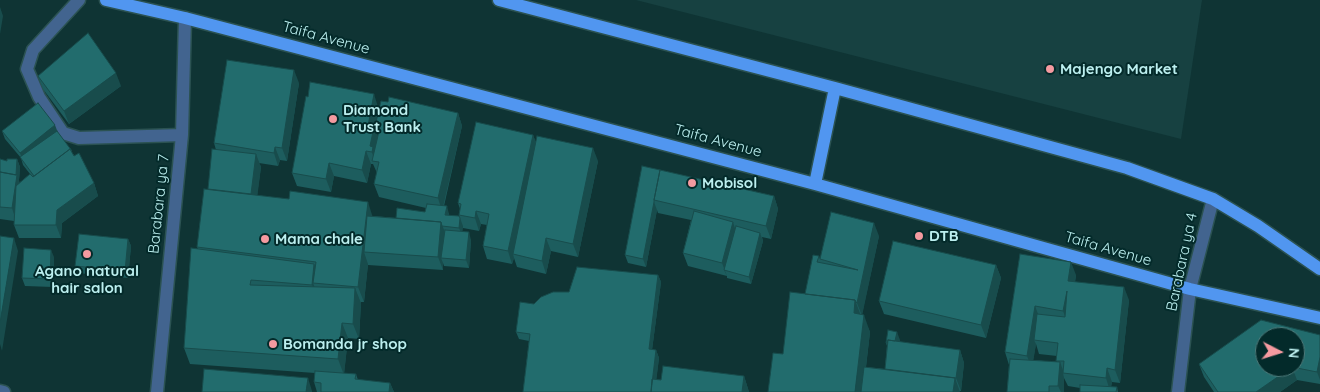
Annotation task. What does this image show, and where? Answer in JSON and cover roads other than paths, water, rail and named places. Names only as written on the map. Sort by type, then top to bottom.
[{"type":"main road","name":"Taifa Avenue","points":[[106,0],[185,18],[814,184],[1190,289],[1320,318]]},
{"type":"main road","points":[[499,0],[835,88],[1127,168],[1213,200],[1258,226],[1320,269]]},
{"type":"main road","points":[[814,184],[835,88]]},
{"type":"street","points":[[79,0],[33,50],[27,69],[39,97],[63,133],[79,138],[182,136]]},
{"type":"street","name":"Barabara ya 7","points":[[157,392],[182,136],[185,18]]},
{"type":"street","name":"Barabara ya 4","points":[[1178,392],[1190,289],[1213,200]]},
{"type":"place","name":"Majengo Market","points":[[1050,69]]},
{"type":"place","name":"Diamond Trust Bank","points":[[333,119]]},
{"type":"place","name":"Mobisol","points":[[692,183]]},
{"type":"place","name":"DTB","points":[[919,236]]},
{"type":"place","name":"Mama chale","points":[[265,239]]},
{"type":"place","name":"Agano natural hair salon","points":[[87,254]]},
{"type":"place","name":"Bomanda jr shop","points":[[273,344]]}]
